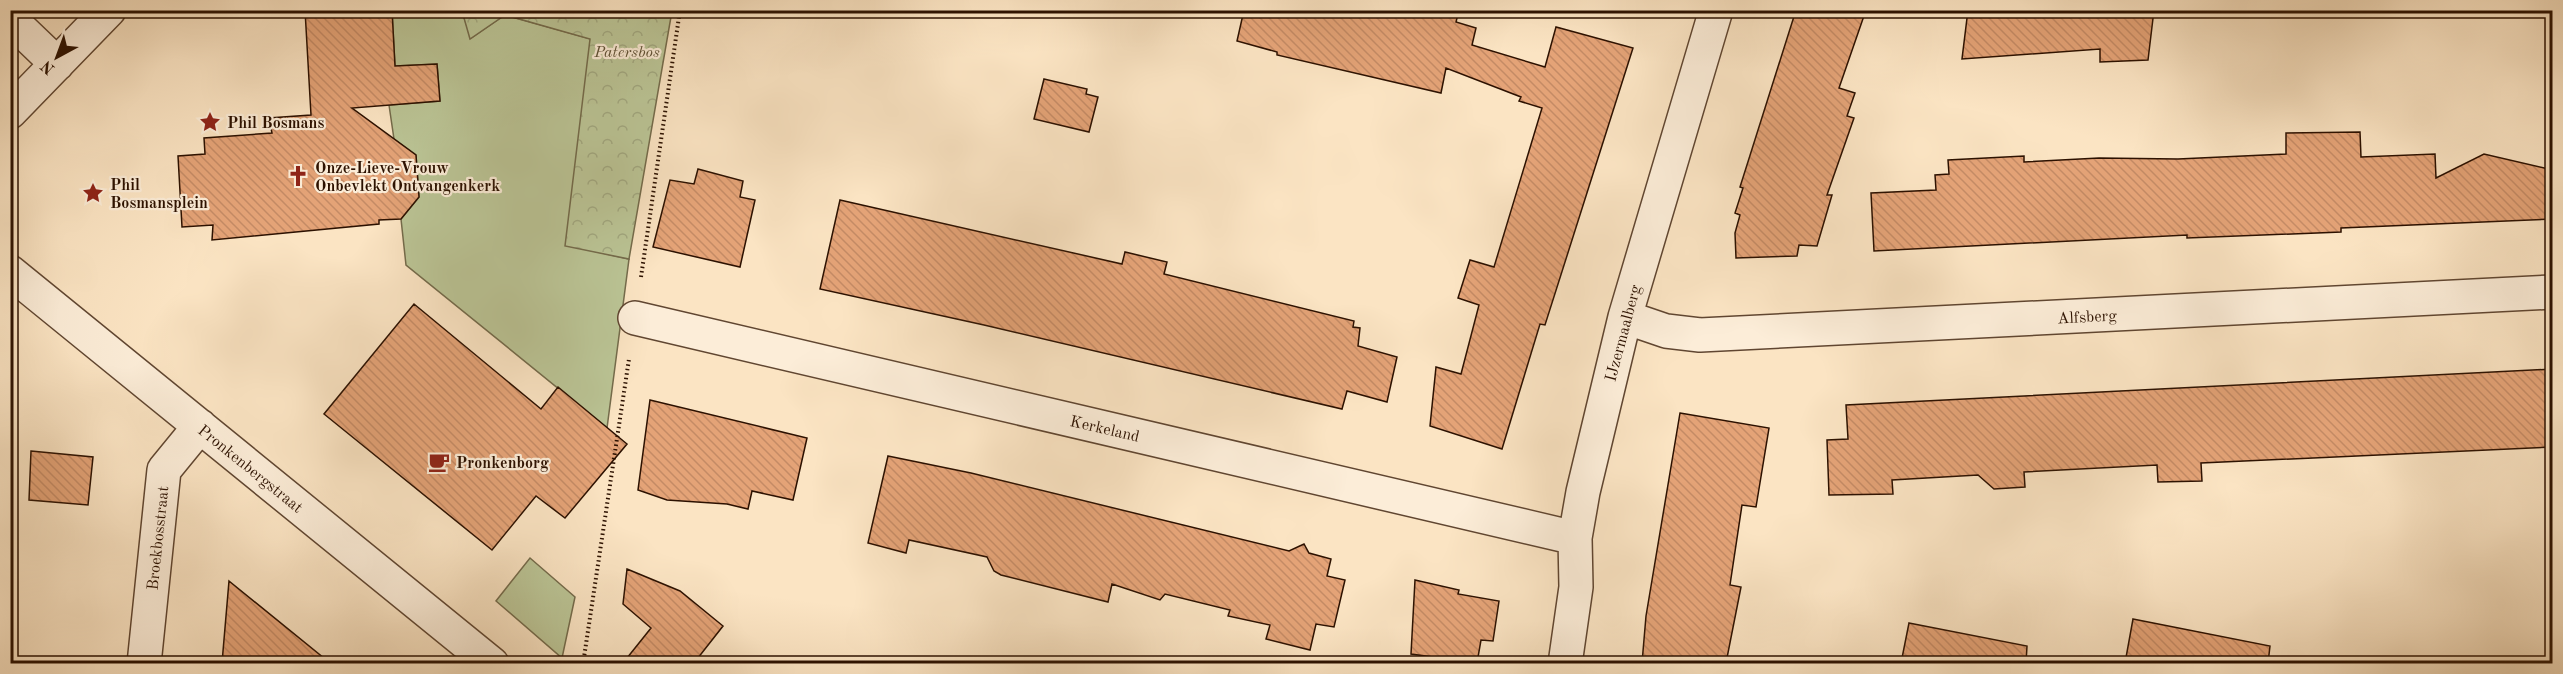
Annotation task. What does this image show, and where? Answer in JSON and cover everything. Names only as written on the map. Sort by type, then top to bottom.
[{"type":"street","points":[[10,112],[109,10]]},
{"type":"street","name":"IJzermaalberg","points":[[1565,663],[1576,587],[1575,538],[1582,492],[1624,317],[1716,10]]},
{"type":"street","points":[[10,19],[57,64]]},
{"type":"street","name":"Pronkenbergstraat","points":[[10,272],[492,663]]},
{"type":"street","name":"Alfsberg","points":[[1624,317],[1666,331],[1700,335],[2553,292]]},
{"type":"street","name":"Kerkeland","points":[[635,318],[1575,538]]},
{"type":"street","name":"Broekbosstraat","points":[[144,663],[164,470],[200,426]]},
{"type":"green space","points":[[392,11],[462,11],[471,38],[505,15],[591,39],[566,245],[629,259],[607,428],[406,265],[401,219],[419,197],[416,156],[394,139],[389,105],[440,101],[437,64],[395,66]]},
{"type":"green space","name":"Patersbos","points":[[462,11],[672,11],[629,259],[565,246],[590,39],[505,15],[470,39]]},
{"type":"green space","points":[[530,558],[575,597],[562,658],[496,601]]},
{"type":"building","name":"Onze-Lieve-Vrouw Onbevlekt Ontvangenkerk","points":[[305,10],[392,10],[395,66],[437,64],[440,101],[352,108],[416,155],[419,197],[401,219],[379,220],[379,224],[212,240],[213,225],[182,227],[178,156],[205,154],[204,138],[272,133],[269,118],[311,115]]},
{"type":"building","points":[[1244,10],[1459,10],[1456,22],[1476,28],[1472,45],[1545,67],[1556,27],[1633,48],[1545,325],[1540,324],[1502,449],[1430,426],[1436,367],[1461,374],[1479,305],[1458,298],[1470,260],[1494,267],[1542,108],[1519,101],[1521,97],[1446,68],[1441,93],[1277,55],[1277,52],[1237,41]]},
{"type":"building","points":[[1796,10],[1866,10],[1839,88],[1855,93],[1847,116],[1854,118],[1827,195],[1832,195],[1817,246],[1799,245],[1797,256],[1736,258],[1735,233],[1740,215],[1735,213],[1743,188],[1740,187]]},
{"type":"building","points":[[1968,10],[2154,10],[2148,60],[2100,62],[2100,49],[1962,59]]},
{"type":"building","points":[[1044,79],[1087,89],[1086,94],[1098,97],[1089,132],[1034,119]]},
{"type":"building","points":[[2360,132],[2361,157],[2435,154],[2436,178],[2484,154],[2553,170],[2553,219],[2341,228],[2341,232],[2187,238],[2187,235],[1874,251],[1871,193],[1936,190],[1935,175],[1949,174],[1948,160],[2024,156],[2024,162],[2286,154],[2286,133]]},
{"type":"building","points":[[698,169],[743,181],[740,197],[755,200],[740,267],[653,247],[670,180],[694,184]]},
{"type":"building","points":[[840,200],[1122,264],[1125,252],[1167,262],[1164,274],[1354,321],[1353,327],[1360,328],[1358,346],[1397,357],[1387,402],[1347,391],[1342,409],[820,289]]},
{"type":"building","points":[[414,304],[541,409],[558,387],[627,444],[565,518],[536,496],[492,550],[324,414]]},
{"type":"building","points":[[2553,369],[2553,447],[2201,463],[2202,481],[2158,482],[2157,465],[2024,472],[2025,487],[1994,489],[1978,475],[1892,480],[1893,494],[1829,495],[1827,440],[1848,439],[1846,405]]},
{"type":"building","points":[[650,400],[807,438],[793,500],[752,491],[748,509],[727,504],[667,500],[638,490]]},
{"type":"building","points":[[1680,413],[1769,428],[1756,507],[1742,505],[1730,585],[1741,587],[1726,663],[1642,663],[1646,616]]},
{"type":"building","points":[[31,451],[93,457],[88,505],[29,500]]},
{"type":"building","points":[[888,456],[971,473],[1289,551],[1304,544],[1309,553],[1331,559],[1327,576],[1345,580],[1334,627],[1316,624],[1310,650],[1266,639],[1270,625],[1228,616],[1230,610],[1165,594],[1160,600],[1112,584],[1108,602],[1001,575],[994,571],[987,557],[909,540],[906,553],[868,543]]},
{"type":"building","points":[[627,569],[680,591],[723,626],[694,663],[623,663],[651,628],[623,604]]},
{"type":"building","points":[[1415,580],[1459,590],[1458,594],[1499,601],[1493,641],[1481,640],[1477,663],[1411,654]]},
{"type":"building","points":[[229,581],[330,663],[222,663]]},
{"type":"building","points":[[2133,619],[2270,646],[2268,663],[2125,663]]},
{"type":"building","points":[[1909,623],[2027,646],[2026,663],[1901,663]]},
{"type":"place","name":"Phil Bosmans","points":[[210,122]]},
{"type":"place","name":"Onze-Lieve-Vrouw Onbevlekt Ontvangenkerk","points":[[298,176]]},
{"type":"place","name":"Phil Bosmansplein","points":[[93,193]]},
{"type":"place","name":"Pronkenborg","points":[[439,462]]}]
